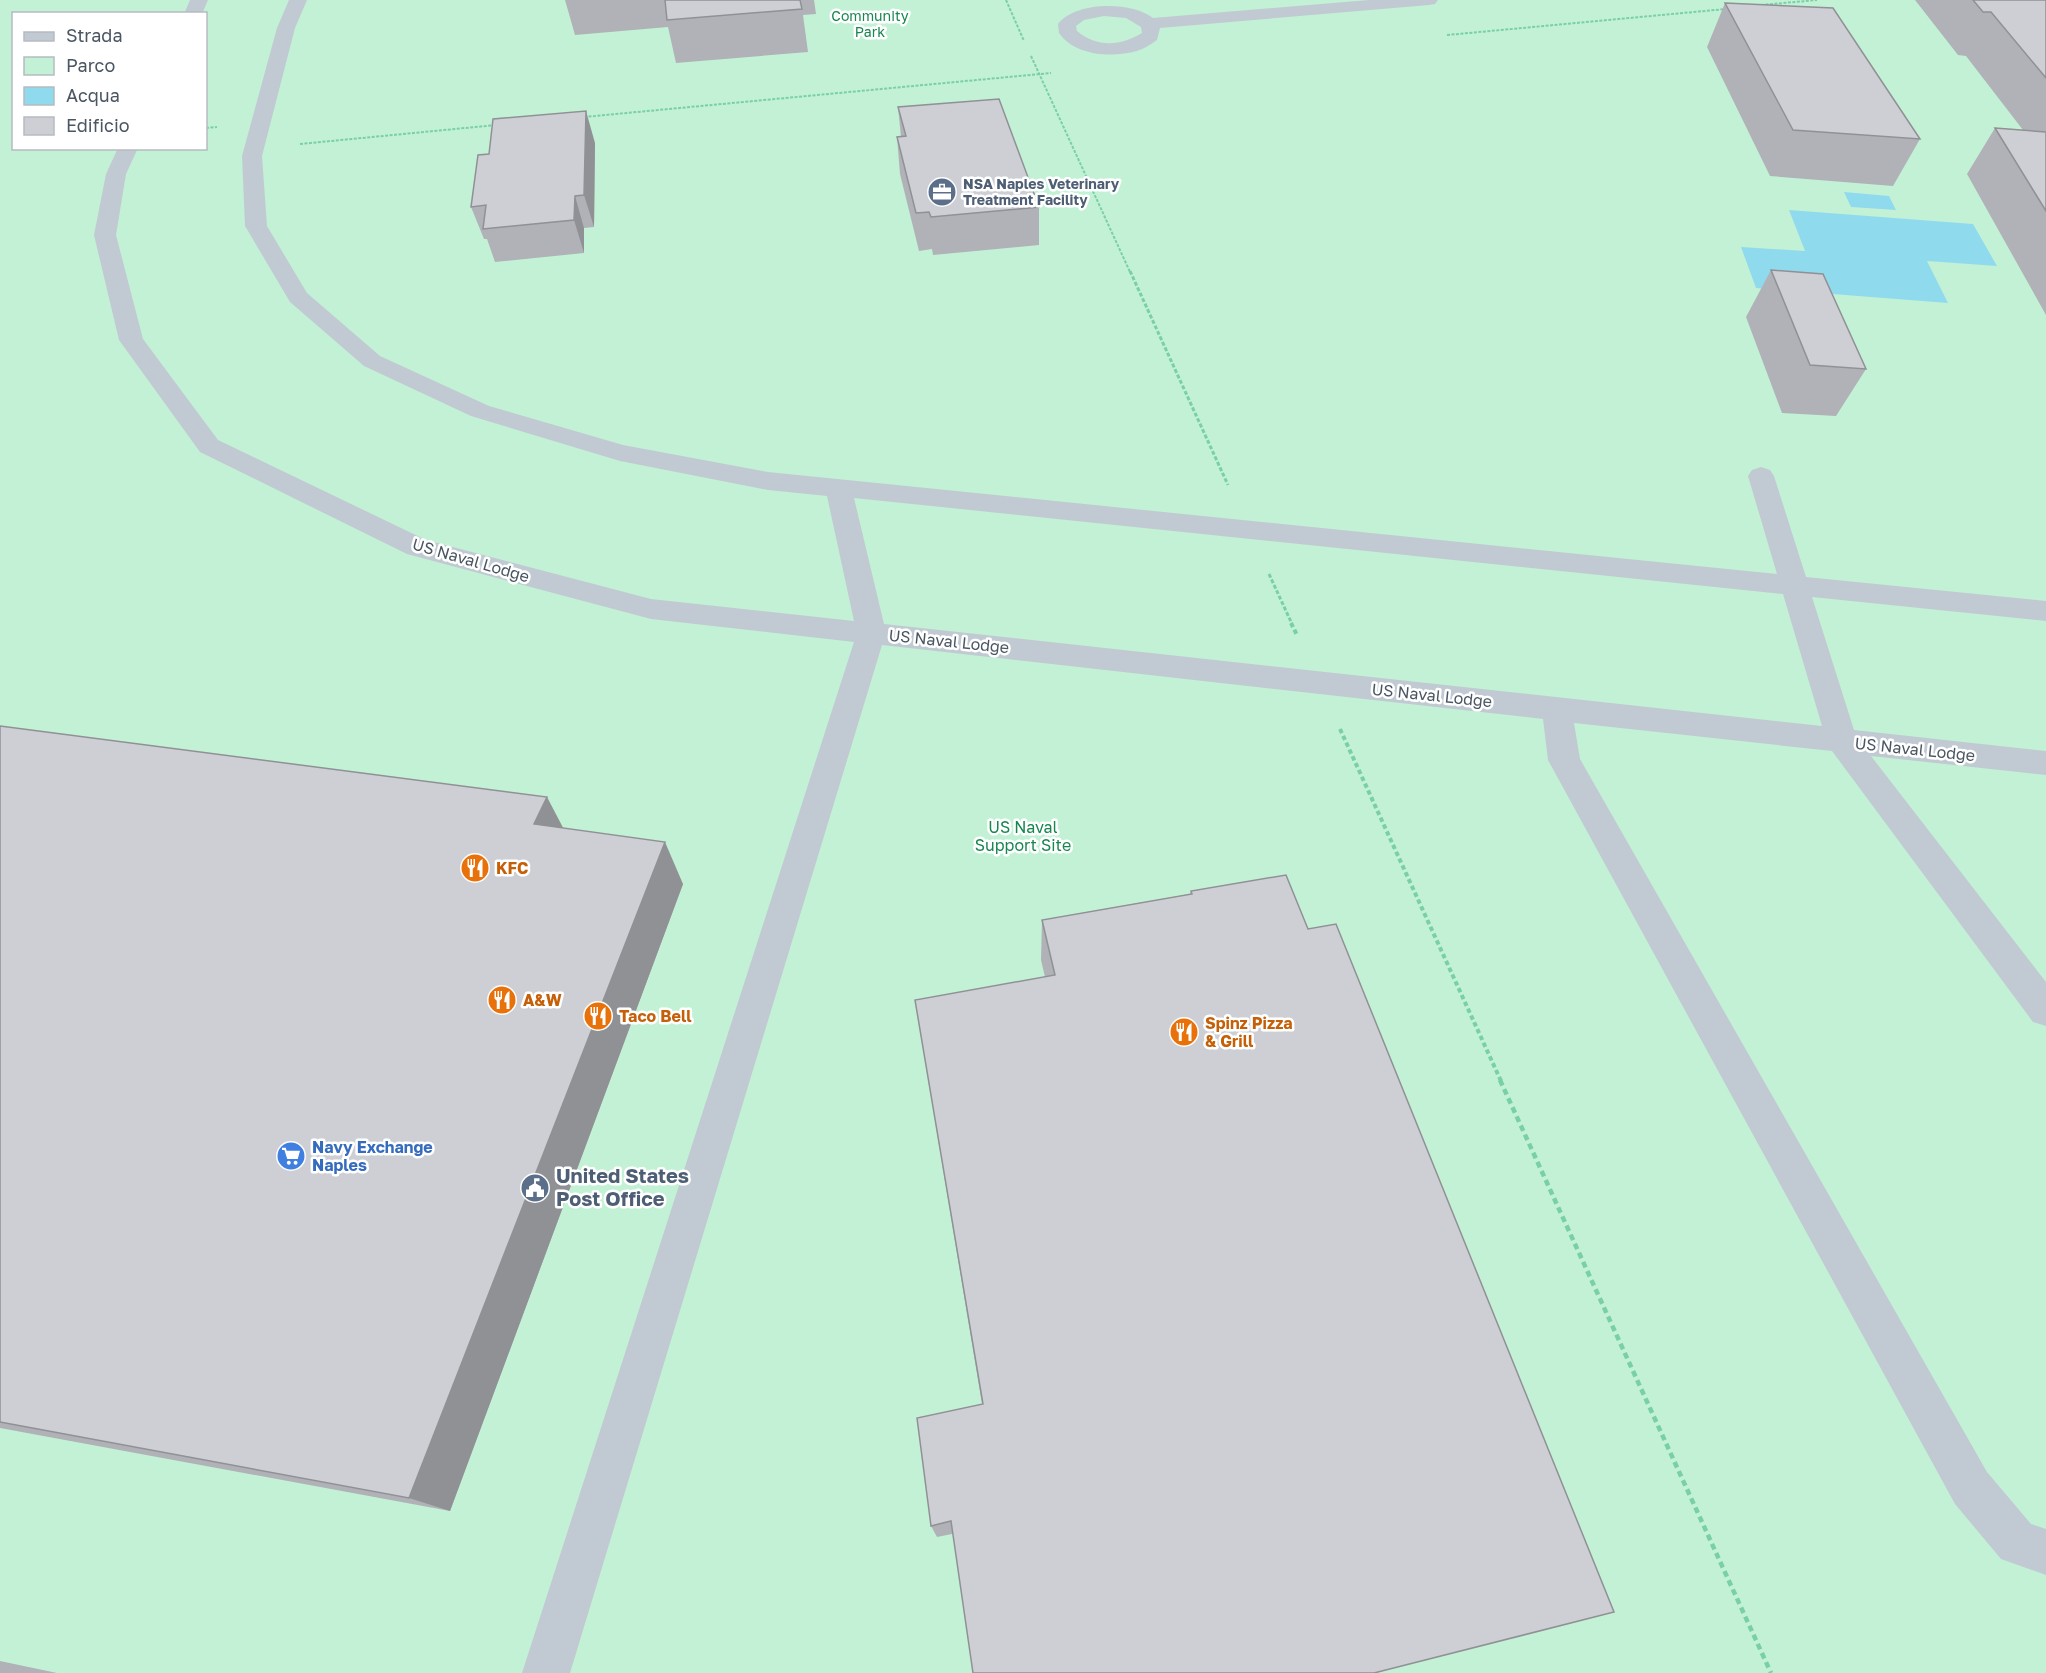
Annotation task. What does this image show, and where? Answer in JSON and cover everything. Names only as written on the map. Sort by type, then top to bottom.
[{"type":"street","points":[[298,0],[286,28],[252,156],[256,226],[298,297],[372,361],[480,411],[620,453],[768,481],[2046,611]]},
{"type":"street","points":[[1150,24],[1429,0]]},
{"type":"street","points":[[1101,5],[1127,13],[1150,24],[1152,30],[1145,41],[1125,48],[1111,49],[1085,45],[1068,36],[1067,24],[1072,19],[1091,12],[1101,5]]},
{"type":"street","name":"US Naval Lodge","points":[[127,150],[116,174],[105,235],[131,340],[209,446],[417,547],[651,609],[2046,763]]},
{"type":"street","points":[[1761,476],[1842,741],[2046,1010]]},
{"type":"street","points":[[546,1673],[871,633],[839,489]]},
{"type":"street","points":[[1557,709],[1564,759],[1971,1488],[2017,1543],[2046,1552]]},
{"type":"path","points":[[1006,0],[1025,42]]},
{"type":"path","points":[[1758,6],[1817,0]]},
{"type":"path","points":[[1440,36],[1735,8]]},
{"type":"path","points":[[1030,53],[1771,1673]]},
{"type":"path","points":[[576,118],[1051,73]]},
{"type":"path","points":[[255,148],[504,124]]},
{"type":"green space","name":"US Naval Support Site","points":[[0,0],[2046,0],[2046,1673],[0,1673]]},
{"type":"water","points":[[1844,192],[1889,196],[1896,210],[1851,207]]},
{"type":"water","points":[[1789,210],[1973,224],[1997,266],[1927,261],[1948,303],[1756,288],[1741,247],[1805,251]]},
{"type":"building","points":[[665,0],[800,0],[802,9],[667,20]]},
{"type":"building","points":[[1973,0],[2046,0],[2046,78],[1991,12],[1983,12]]},
{"type":"building","points":[[1725,3],[1833,8],[1920,139],[1793,130]]},
{"type":"building","points":[[999,99],[1039,207],[931,217],[929,212],[916,213],[897,137],[906,136],[898,107]]},
{"type":"building","points":[[586,111],[584,195],[575,196],[574,220],[483,229],[486,205],[471,207],[478,155],[489,154],[493,119]]},
{"type":"building","points":[[1995,128],[2046,132],[2046,211]]},
{"type":"building","points":[[1771,270],[1823,274],[1866,369],[1810,365]]},
{"type":"building","name":"Navy Exchange Naples","points":[[0,726],[547,797],[534,824],[665,842],[409,1498],[0,1422]]},
{"type":"building","points":[[1286,875],[1308,929],[1336,924],[1614,1612],[1374,1673],[973,1673],[951,1521],[931,1526],[917,1418],[983,1404],[915,1000],[1055,975],[1042,920]]},
{"type":"place","name":"NSA Naples Veterinary Treatment Facility","points":[[942,192]]},
{"type":"place","name":"KFC","points":[[475,868]]},
{"type":"place","name":"A&W","points":[[502,1000]]},
{"type":"place","name":"Taco Bell","points":[[598,1016]]},
{"type":"place","name":"Spinz Pizza & Grill","points":[[1184,1032]]},
{"type":"place","name":"Navy Exchange Naples","points":[[291,1156]]},
{"type":"place","name":"United States Post Office","points":[[535,1188]]},
{"type":"park label","name":"Community Park","points":[[870,24]]}]
